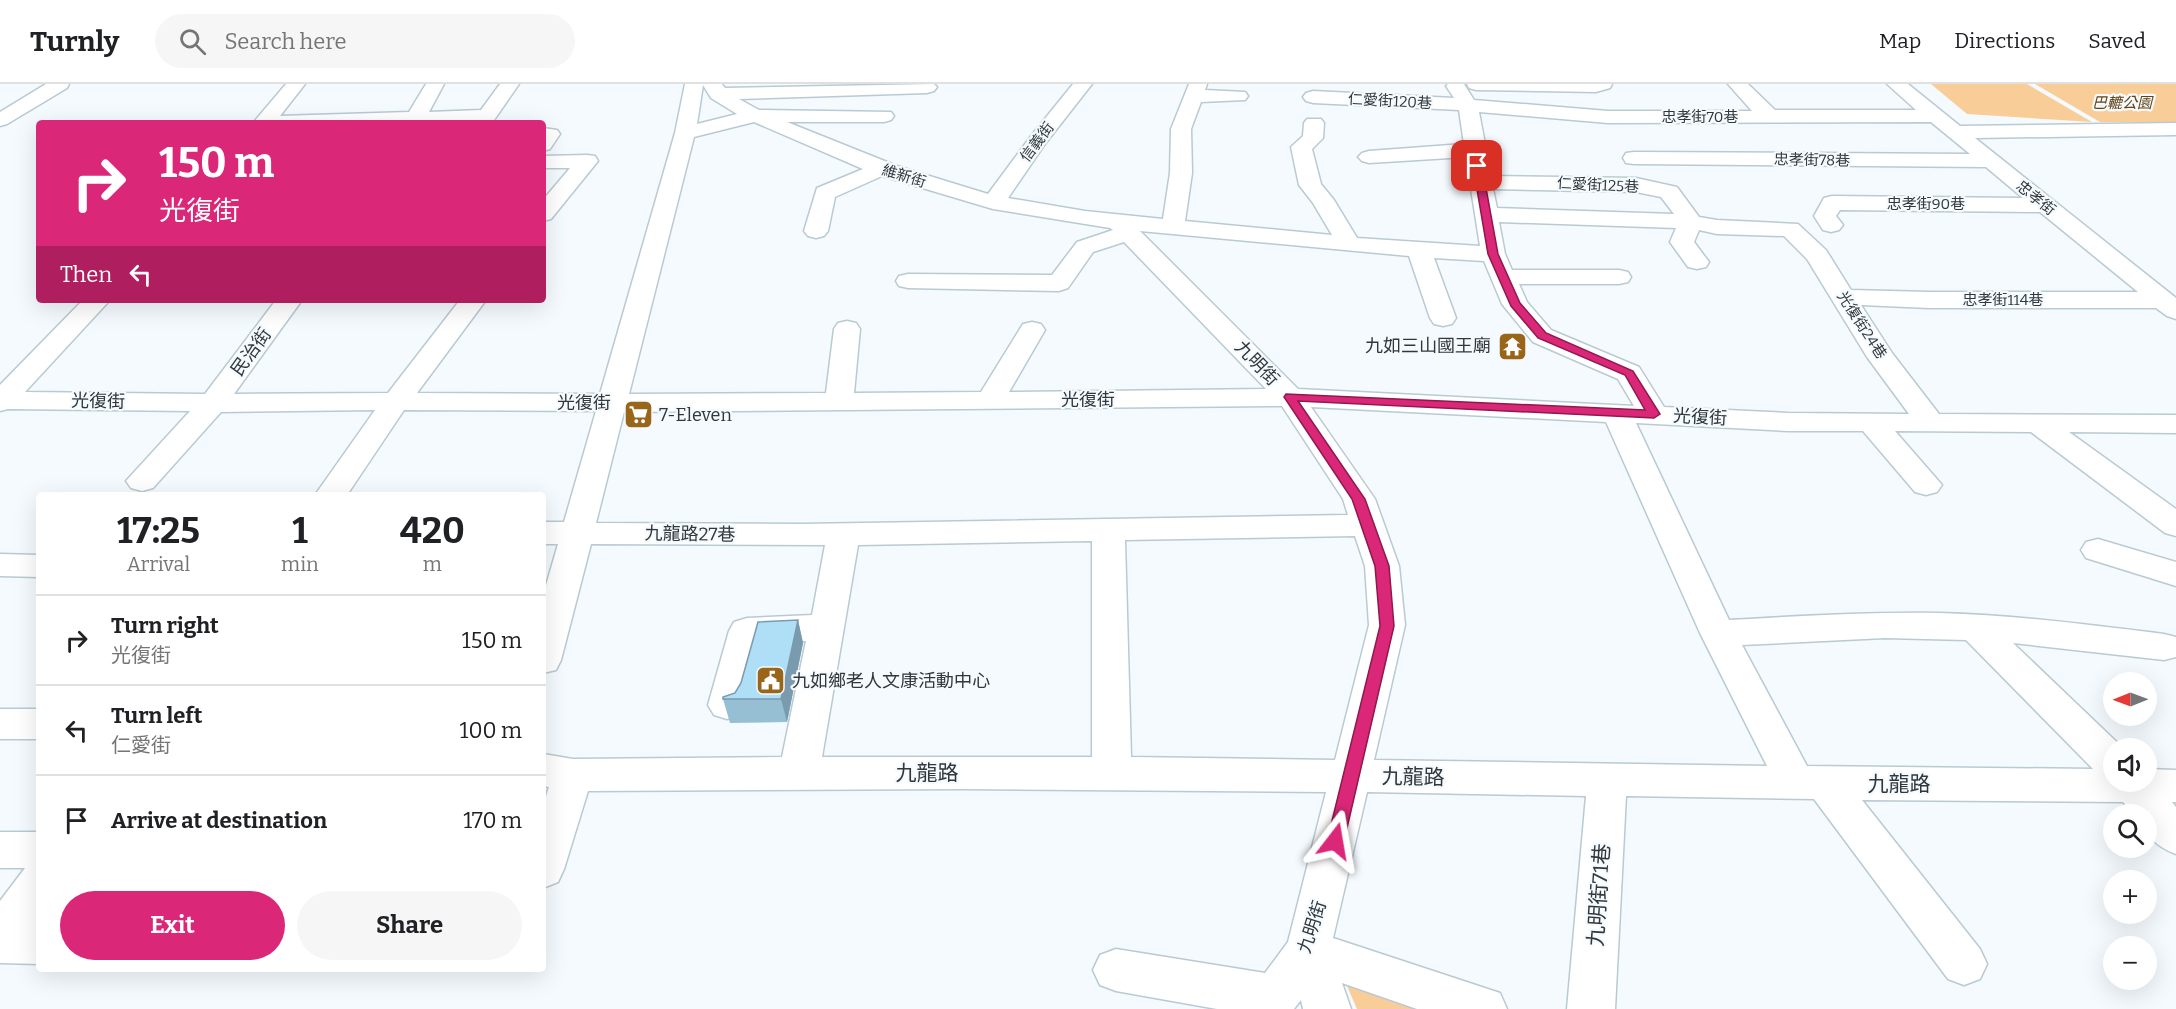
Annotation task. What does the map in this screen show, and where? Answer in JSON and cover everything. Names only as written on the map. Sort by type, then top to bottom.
[{"type":"street","points":[[0,120],[60,84]]},
{"type":"street","points":[[266,120],[296,84]]},
{"type":"street","points":[[415,120],[435,84]]},
{"type":"street","points":[[485,120],[510,84]]},
{"type":"street","points":[[546,649],[685,133],[694,84]]},
{"type":"street","name":"信義街","points":[[994,202],[1038,140],[1083,84]]},
{"type":"street","points":[[1455,84],[1472,94],[1604,84]]},
{"type":"street","points":[[1737,84],[1769,116]]},
{"type":"street","name":"忠孝街","points":[[1896,84],[2169,305]]},
{"type":"street","points":[[714,89],[927,87]]},
{"type":"street","name":"維新街","points":[[714,89],[756,116],[880,169],[994,202],[1122,227],[1173,226],[1419,251],[1493,254]]},
{"type":"street","points":[[1173,226],[1181,173],[1181,129],[1196,90],[1238,96]]},
{"type":"street","points":[[1472,94],[1475,150],[1493,254],[1515,304],[1542,336],[1629,373],[1654,414]]},
{"type":"street","name":"仁愛街120巷","points":[[1313,97],[1472,94]]},
{"type":"street","name":"忠孝街70巷","points":[[1472,94],[1608,117],[1934,116]]},
{"type":"street","points":[[685,133],[756,116],[878,121],[831,149]]},
{"type":"street","points":[[1314,123],[1314,138],[1300,147],[1310,185],[1323,200],[1349,244]]},
{"type":"street","points":[[1954,132],[2176,129]]},
{"type":"street","points":[[1369,157],[1475,150]]},
{"type":"street","name":"忠孝街78巷","points":[[1636,185],[1627,153],[1736,159],[1991,161]]},
{"type":"street","points":[[1736,159],[1750,177]]},
{"type":"street","points":[[546,162],[587,161],[546,210]]},
{"type":"street","points":[[816,231],[825,193],[880,169]]},
{"type":"street","name":"仁愛街125巷","points":[[1480,182],[1636,185],[1668,192],[1691,222]]},
{"type":"street","name":"忠孝街90巷","points":[[1831,225],[1825,216],[1833,203],[2045,205]]},
{"type":"street","points":[[1486,215],[1691,222],[1682,242],[1697,262]]},
{"type":"street","name":"光復街24巷","points":[[1691,222],[1717,227],[1790,229],[1817,255],[1881,357],[1932,424]]},
{"type":"street","points":[[908,281],[1059,283],[1085,247],[1122,227]]},
{"type":"street","name":"九明街","points":[[1122,227],[1290,397],[1359,499],[1382,566],[1387,626],[1352,776],[1308,951],[1273,1003]]},
{"type":"street","points":[[1419,251],[1443,318]]},
{"type":"street","points":[[1503,277],[1619,277]]},
{"type":"street","name":"忠孝街114巷","points":[[1845,297],[2169,305]]},
{"type":"street","points":[[1,401],[94,303]]},
{"type":"street","name":"民治街","points":[[142,481],[213,403],[287,303]]},
{"type":"street","points":[[333,492],[396,401],[471,303]]},
{"type":"street","points":[[839,402],[847,329]]},
{"type":"street","points":[[990,401],[1032,330]]},
{"type":"street","name":"光復街","points":[[1,401],[614,403],[1290,397],[1788,422],[2176,424]]},
{"type":"street","points":[[1616,412],[1718,633],[1811,784],[1964,964]]},
{"type":"street","points":[[1872,423],[1926,484]]},
{"type":"street","points":[[2039,424],[2176,525]]},
{"type":"street","name":"九龍路27巷","points":[[546,533],[802,535],[1368,525]]},
{"type":"street","points":[[1108,530],[1112,774]]},
{"type":"street","points":[[799,772],[843,534]]},
{"type":"street","points":[[2098,549],[2176,574]]},
{"type":"street","points":[[0,565],[36,566]]},
{"type":"street","points":[[1718,633],[1846,626],[1976,628],[2028,631],[2164,647]]},
{"type":"street","points":[[727,705],[747,631],[827,627]]},
{"type":"street","points":[[1976,628],[2103,755]]},
{"type":"street","points":[[0,724],[36,724]]},
{"type":"street","points":[[546,850],[558,772]]},
{"type":"street","name":"九龍路","points":[[558,772],[1352,776],[1811,784],[2103,778]]},
{"type":"street","name":"九明街71巷","points":[[1591,1009],[1606,780]]},
{"type":"street","name":"九龍路","points":[[2157,783],[2176,786]]},
{"type":"street","points":[[2138,792],[2176,836]]},
{"type":"street","points":[[0,850],[36,850]]},
{"type":"street","points":[[0,937],[36,886]]},
{"type":"street","points":[[0,942],[36,943]]},
{"type":"street","points":[[1308,951],[1327,1009]]},
{"type":"street","points":[[1308,951],[1483,1009]]},
{"type":"street","points":[[1116,970],[1273,1003]]},
{"type":"green space","name":"巴轆公園","points":[[1931,84],[2027,84],[2092,122],[1967,114]]},
{"type":"green space","name":"巴轆公園","points":[[2035,84],[2176,84],[2176,122],[2100,122]]},
{"type":"green space","points":[[1344,979],[1418,1009],[1357,1009]]},
{"type":"building","points":[[798,620],[781,699],[723,699],[735,693],[741,683],[758,622]]},
{"type":"place","name":"九如三山國王廟","points":[[1512,346]]},
{"type":"place","name":"7-Eleven","points":[[638,415]]},
{"type":"place","name":"九如鄉老人文康活動中心","points":[[771,681]]},
{"type":"route","points":[[1335,841],[1387,626],[1382,566],[1359,499],[1290,397],[1654,414],[1629,373],[1542,336],[1515,304],[1493,254],[1477,166]]}]
